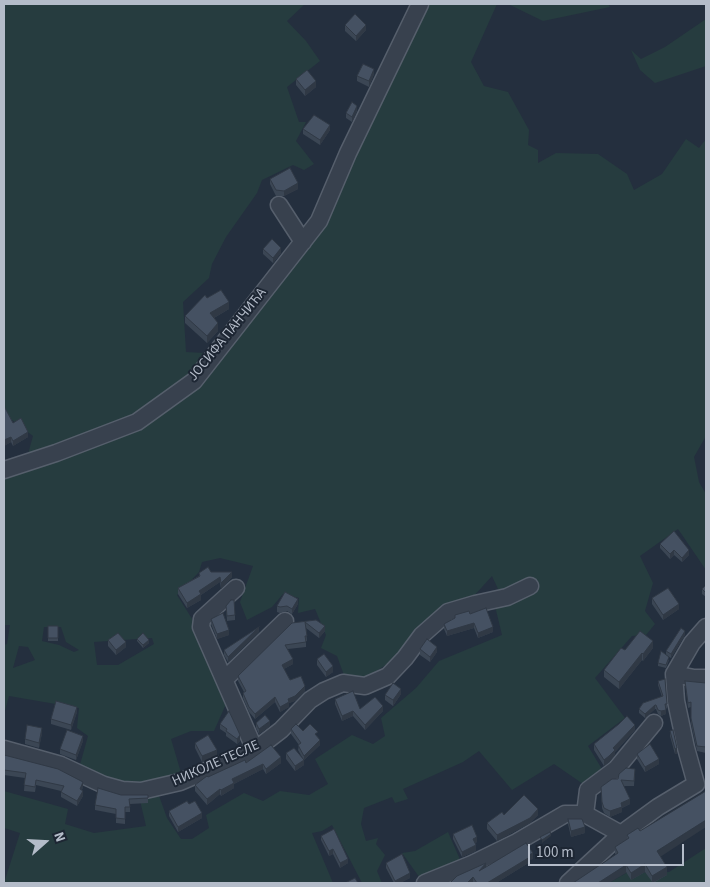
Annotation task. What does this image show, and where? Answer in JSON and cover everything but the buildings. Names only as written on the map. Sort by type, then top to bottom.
[{"type":"street","name":"ЈОСИФА ПАНЧИЋА","points":[[4,470],[56,453],[137,422],[194,381],[320,221],[348,153],[420,4]]},
{"type":"street","points":[[279,205],[303,242]]},
{"type":"street","name":"НИКОЛЕ ТЕСЛЕ","points":[[4,750],[61,765],[104,785],[122,790],[140,791],[180,782],[255,750],[281,730],[310,700],[324,691],[344,683],[365,686],[388,676],[405,658],[422,635],[448,612],[507,597],[530,586]]},
{"type":"street","points":[[236,588],[202,619],[202,627],[255,750]]},
{"type":"street","points":[[225,679],[286,621]]},
{"type":"street","points":[[568,883],[622,834],[658,807],[696,784],[676,701],[674,674],[692,643],[706,627]]},
{"type":"street","points":[[674,674],[706,678]]},
{"type":"street","points":[[585,814],[588,790],[616,769],[654,723]]},
{"type":"street","points":[[426,883],[481,860],[517,842],[565,814],[585,814],[622,834]]},
{"type":"green space","points":[[4,4],[305,4],[287,21],[306,41],[320,61],[287,87],[299,122],[306,122],[296,141],[314,164],[304,170],[293,165],[262,180],[257,193],[226,237],[212,264],[209,278],[183,302],[186,352],[223,354],[286,278],[320,230],[426,4],[497,4],[471,62],[484,86],[508,92],[529,130],[528,145],[538,150],[538,163],[556,153],[598,154],[627,174],[634,190],[662,174],[686,139],[699,148],[706,139],[706,436],[694,457],[699,482],[706,494],[706,570],[678,529],[640,556],[653,583],[645,611],[655,624],[646,635],[632,636],[595,678],[625,718],[588,746],[605,774],[586,786],[554,764],[512,790],[479,751],[463,762],[403,789],[408,799],[395,803],[392,797],[364,808],[361,824],[366,841],[378,838],[376,844],[385,855],[377,871],[382,883],[362,883],[332,825],[322,831],[312,833],[333,883],[4,883],[20,833],[4,828],[4,791],[68,809],[65,824],[94,833],[146,826],[139,796],[158,793],[167,818],[181,839],[192,839],[209,828],[206,815],[244,793],[263,801],[280,791],[309,795],[328,784],[315,759],[352,735],[373,744],[385,736],[381,718],[416,688],[439,661],[502,635],[495,606],[514,592],[498,589],[492,576],[472,598],[399,656],[363,680],[345,678],[337,656],[321,648],[326,635],[315,609],[298,613],[299,598],[283,594],[272,607],[247,620],[240,602],[253,566],[220,558],[202,562],[199,572],[177,595],[201,633],[226,704],[214,731],[191,731],[171,739],[182,776],[137,788],[78,772],[88,736],[77,728],[79,708],[9,696],[4,714],[4,645],[7,644],[10,625],[4,625],[4,465],[28,454],[33,436],[4,414]],"holes":[[[44,627],[61,627],[66,642],[79,650],[74,652],[59,645],[42,641]],[[152,638],[154,644],[118,665],[97,665],[94,642]],[[19,646],[28,647],[35,660],[13,668]]]},
{"type":"green space","points":[[508,4],[608,4],[610,7],[543,21]]},
{"type":"green space","points":[[706,19],[706,66],[655,83],[640,70],[631,50],[641,59],[665,47]]},
{"type":"green space","points":[[448,832],[462,864],[422,881],[402,853],[415,851]]},
{"type":"green space","points":[[706,848],[706,883],[609,883],[626,873],[669,872]]}]
